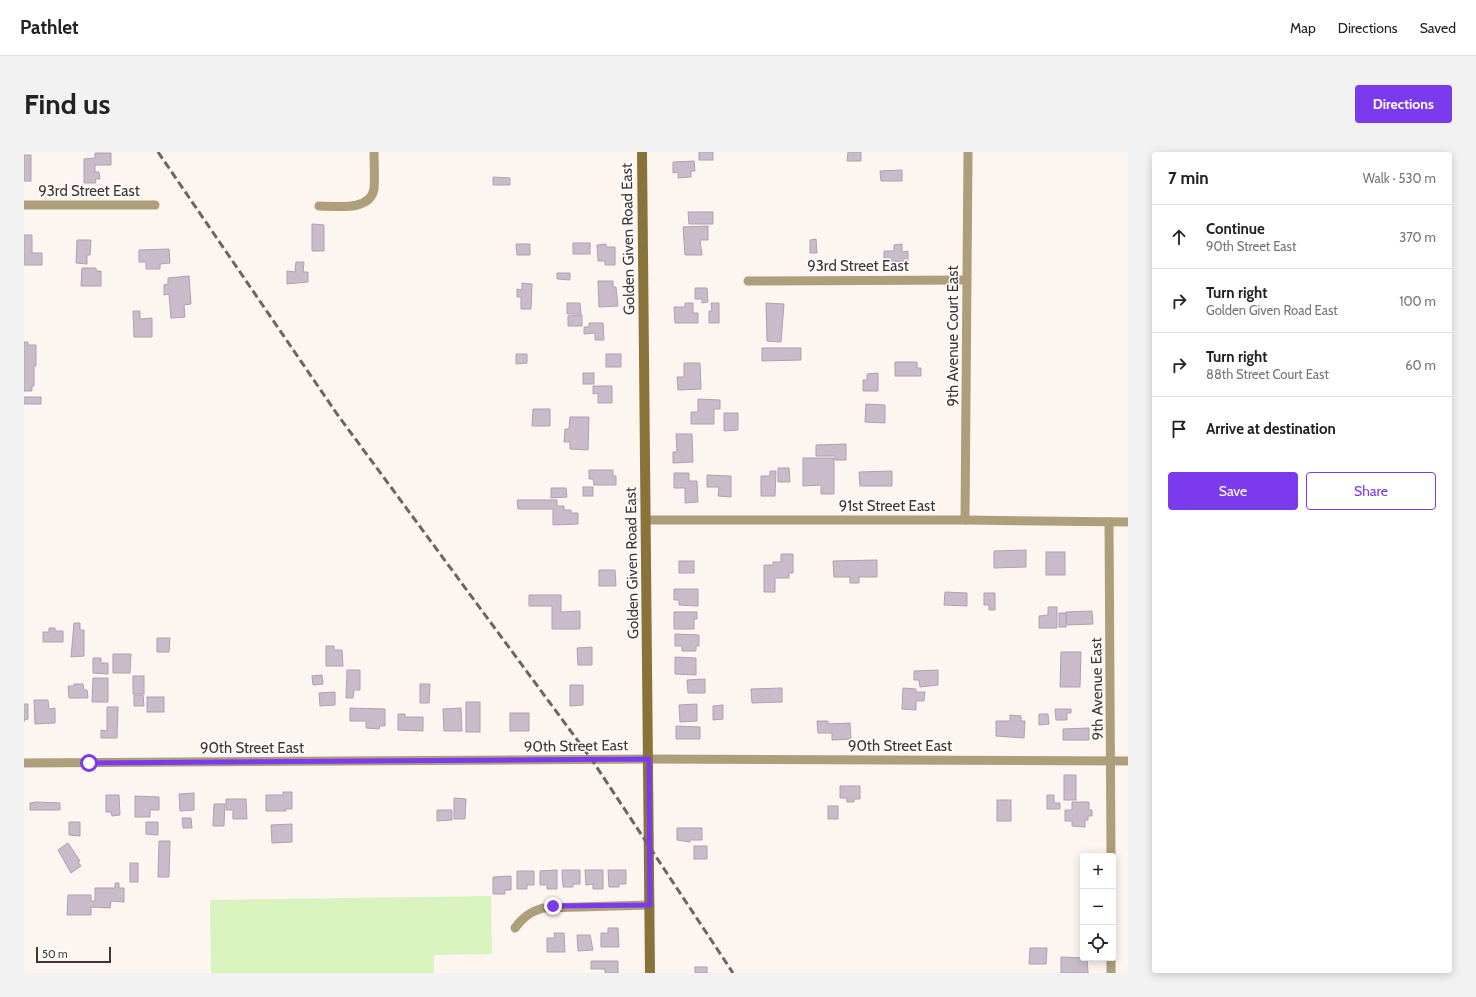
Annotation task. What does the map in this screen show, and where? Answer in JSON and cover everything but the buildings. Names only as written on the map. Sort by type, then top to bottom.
[{"type":"street","points":[[319,206],[358,205],[368,200],[374,190],[374,152]]},
{"type":"street","name":"Golden Given Road East","points":[[642,152],[650,973]]},
{"type":"street","name":"9th Avenue Court East","points":[[965,520],[968,152]]},
{"type":"street","name":"93rd Street East","points":[[24,204],[155,205]]},
{"type":"street","name":"93rd Street East","points":[[748,281],[967,280]]},
{"type":"street","name":"91st Street East","points":[[646,520],[965,520],[1128,522]]},
{"type":"street","name":"9th Avenue East","points":[[1109,522],[1112,762],[1111,853]]},
{"type":"street","name":"90th Street East","points":[[24,763],[649,759],[1128,761]]},
{"type":"street","points":[[515,928],[522,918],[528,914],[548,907],[650,905]]},
{"type":"street","points":[[1111,961],[1111,973]]},
{"type":"green space","points":[[491,896],[492,954],[434,955],[434,973],[211,973],[210,900]]},
{"type":"railway","points":[[158,152],[337,414],[592,760],[733,973]]},
{"type":"route","points":[[89,763],[649,759],[650,905],[553,906]]}]
